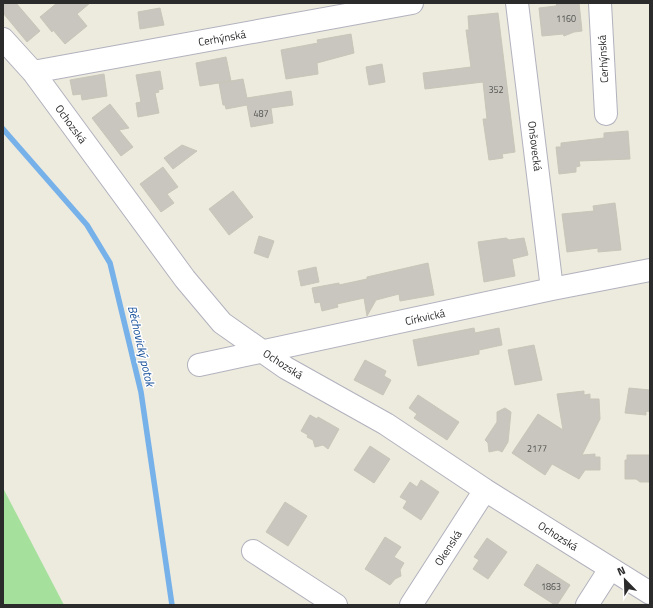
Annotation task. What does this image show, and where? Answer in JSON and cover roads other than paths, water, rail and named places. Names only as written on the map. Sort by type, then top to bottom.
[{"type":"street","name":"Cerhýnská","points":[[33,72],[412,3]]},
{"type":"street","name":"Onšovecká","points":[[517,3],[552,289]]},
{"type":"street","name":"Cerhýnská","points":[[600,3],[606,114]]},
{"type":"street","name":"Ochozská","points":[[3,39],[33,72],[190,284],[222,323],[286,368],[386,424],[485,490],[650,593]]},
{"type":"street","name":"Církvická","points":[[199,365],[552,289],[650,270]]},
{"type":"street","name":"Okenská","points":[[411,605],[485,490]]},
{"type":"street","points":[[253,551],[336,605]]},
{"type":"street","points":[[587,605],[610,569]]},
{"type":"waterway","name":"Běchovický potok","points":[[3,129],[87,225],[110,263],[141,392],[172,605]]}]
